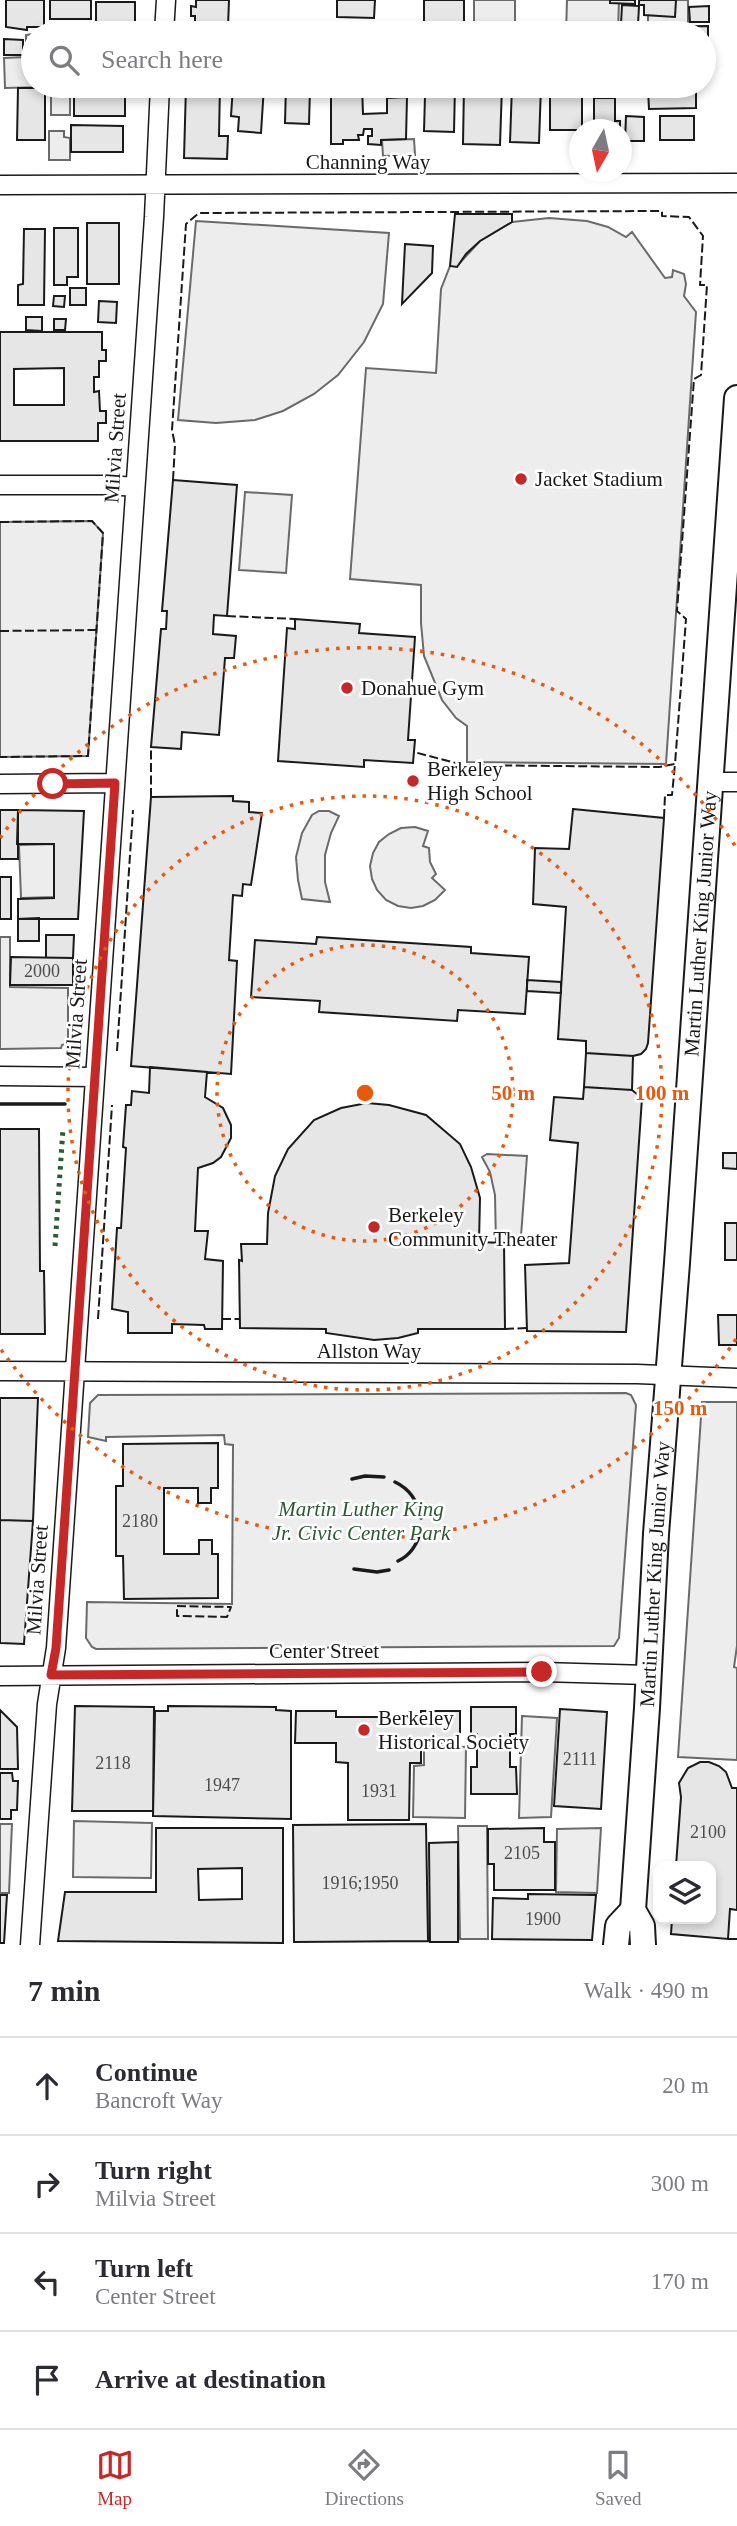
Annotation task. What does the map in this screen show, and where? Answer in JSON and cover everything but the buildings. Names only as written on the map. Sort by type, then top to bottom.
[{"type":"street","points":[[165,21],[166,0]]},
{"type":"street","name":"Milvia Street","points":[[30,1945],[47,1704],[56,1648],[159,98]]},
{"type":"street","name":"Channing Way","points":[[0,185],[737,183]]},
{"type":"street","name":"Martin Luther King Junior Way","points":[[642,1945],[642,1926],[633,1910],[656,1534],[737,398]]},
{"type":"street","points":[[0,485],[135,487]]},
{"type":"street","points":[[710,782],[737,782]]},
{"type":"street","points":[[0,784],[115,783]]},
{"type":"street","points":[[0,1076],[95,1077]]},
{"type":"street","name":"Allston Way","points":[[0,1371],[637,1374],[737,1378]]},
{"type":"street","name":"Center Street","points":[[0,1676],[542,1672],[648,1675]]},
{"type":"street","name":"Martin Luther King Junior Way","points":[[616,1945],[618,1926],[633,1910]]},
{"type":"shaded area","points":[[474,0],[515,0],[515,21],[474,21]]},
{"type":"shaded area","points":[[567,0],[619,0],[618,21],[566,21]]},
{"type":"shaded area","points":[[648,0],[688,0],[688,21],[648,21]]},
{"type":"shaded area","points":[[21,57],[21,88],[5,88],[4,58]]},
{"type":"shaded area","points":[[51,98],[70,98],[70,115],[51,115]]},
{"type":"shaded area","points":[[49,131],[64,131],[64,137],[70,138],[70,160],[49,160]]},
{"type":"shaded area","points":[[414,139],[415,155],[383,156],[382,140]]},
{"type":"shaded area","name":"Jacket Stadium","points":[[549,218],[587,221],[608,227],[626,237],[632,232],[665,278],[672,277],[673,270],[684,274],[684,296],[696,312],[666,764],[467,762],[467,726],[456,718],[442,700],[424,656],[421,585],[350,579],[366,368],[436,373],[441,289],[450,266],[457,266],[480,241],[512,222]]},
{"type":"shaded area","points":[[196,221],[389,233],[383,304],[364,342],[338,375],[314,394],[283,411],[255,420],[216,423],[178,420]]},
{"type":"shaded area","points":[[245,492],[292,495],[286,573],[239,570]]},
{"type":"shaded area","points":[[92,521],[103,533],[88,756],[0,757],[0,522]]},
{"type":"shaded area","points":[[319,811],[329,811],[339,816],[325,855],[325,882],[330,902],[302,899],[298,880],[296,857],[302,833],[312,815]]},
{"type":"shaded area","points":[[415,827],[428,831],[423,846],[429,848],[430,862],[436,874],[432,878],[445,890],[435,900],[411,908],[386,900],[377,890],[370,866],[379,842],[401,828]]},
{"type":"shaded area","points":[[54,844],[55,897],[21,898],[19,845]]},
{"type":"shaded area","points":[[0,937],[10,937],[10,987],[68,988],[68,1043],[61,1048],[0,1049]]},
{"type":"shaded area","points":[[487,1154],[527,1156],[521,1236],[518,1243],[510,1246],[496,1245],[495,1195],[490,1172],[482,1157]]},
{"type":"shaded area","name":"Martin Luther King Jr. Civic Center Park","points":[[98,1395],[631,1395],[636,1405],[619,1638],[614,1646],[96,1649],[86,1638],[87,1602],[232,1604],[233,1445],[225,1444],[224,1435],[106,1437],[106,1441],[88,1437],[90,1403]]},
{"type":"shaded area","points":[[702,1402],[737,1402],[737,1646],[734,1667],[737,1668],[737,1760],[678,1757]]},
{"type":"shaded area","points":[[522,1716],[557,1718],[551,1817],[519,1818]]},
{"type":"shaded area","points":[[424,1746],[466,1747],[465,1818],[413,1817],[414,1766],[424,1765]]},
{"type":"shaded area","points":[[74,1821],[152,1823],[151,1878],[73,1877]]},
{"type":"shaded area","points":[[0,1824],[12,1824],[9,1893],[0,1893]]},
{"type":"shaded area","points":[[458,1826],[487,1826],[488,1939],[460,1939]]},
{"type":"shaded area","points":[[601,1828],[597,1893],[556,1892],[557,1829]]},
{"type":"hedge","points":[[55,1246],[63,1129]]},
{"type":"fence","points":[[173,480],[175,445],[172,430],[186,224],[199,213],[662,211],[662,216],[689,217],[703,236],[700,285],[707,285],[701,375],[694,379],[677,611],[686,619],[675,764],[659,767],[463,765],[414,752]]},
{"type":"fence","points":[[0,522],[92,521],[103,533],[88,756],[0,757]]},
{"type":"fence","points":[[227,616],[295,619]]},
{"type":"fence","points":[[0,631],[96,630]]},
{"type":"fence","points":[[151,747],[151,797]]},
{"type":"fence","points":[[664,818],[665,795],[672,795],[675,764]]},
{"type":"fence","points":[[117,1051],[133,810]]},
{"type":"fence","points":[[98,1319],[112,1105]]},
{"type":"fence","points":[[222,1319],[239,1319]]},
{"type":"fence","points":[[505,1329],[526,1328]]},
{"type":"fence","points":[[177,1606],[231,1607],[227,1617],[177,1616],[177,1606]]},
{"type":"fence","points":[[728,1939],[737,1939]]},
{"type":"wall","points":[[0,1104],[65,1104]]},
{"type":"wall","points":[[352,1479],[365,1476],[384,1477]]},
{"type":"wall","points":[[395,1482],[413,1497],[421,1518]]},
{"type":"wall","points":[[398,1561],[413,1548],[421,1529]]},
{"type":"wall","points":[[354,1569],[377,1572],[389,1570]]},
{"type":"place","name":"Jacket Stadium","points":[[521,479]]},
{"type":"place","name":"Donahue Gym","points":[[347,688]]},
{"type":"place","name":"Berkeley High School","points":[[413,781]]},
{"type":"place","name":"Berkeley Community Theater","points":[[374,1227]]},
{"type":"place","name":"Berkeley Historical Society","points":[[364,1730]]},
{"type":"route","points":[[53,784],[115,783],[56,1648],[51,1675],[542,1672]]}]
